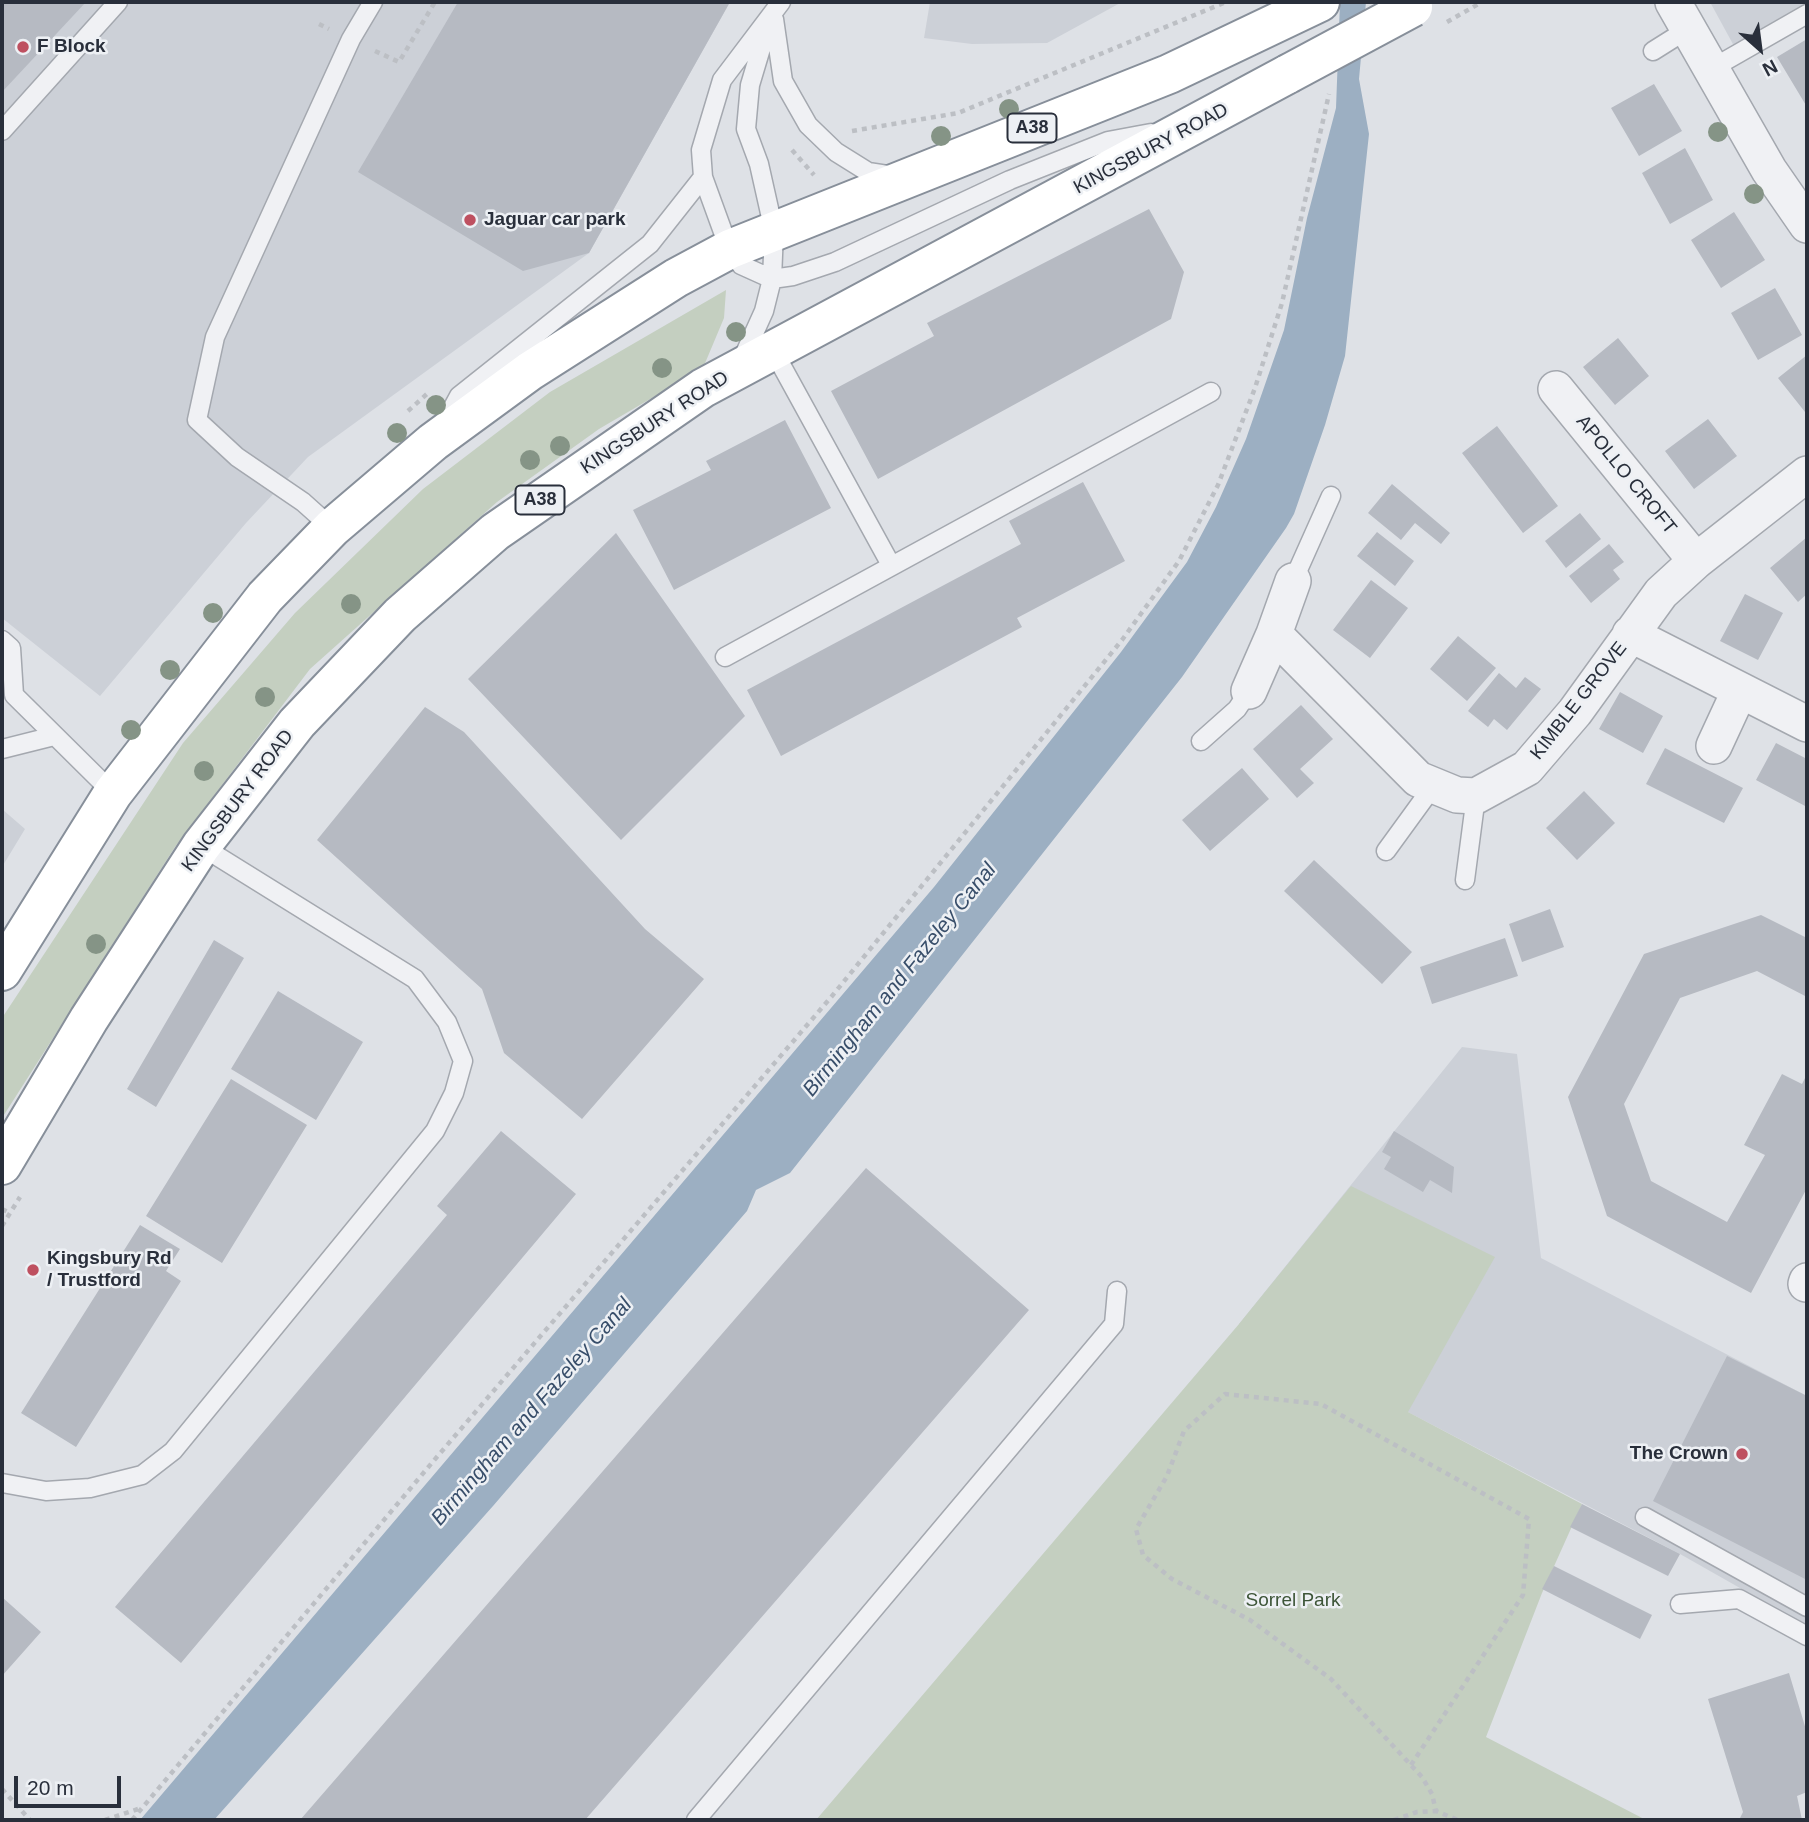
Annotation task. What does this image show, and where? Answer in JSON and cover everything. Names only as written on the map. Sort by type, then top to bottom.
[{"type":"highway","name":"A38","points":[[2,971],[113,793],[264,597],[332,528],[433,442],[530,371],[676,278],[730,249],[1169,74],[1320,2]]},
{"type":"highway","name":"KINGSBURY ROAD","points":[[13,1177],[89,1019],[201,846],[297,723],[409,607],[495,532],[691,395],[1288,74],[1423,13]]},
{"type":"street","points":[[1680,15],[1769,170],[1807,225]]},
{"type":"street","name":"APOLLO CROFT","points":[[1556,389],[1696,561]]},
{"type":"street","name":"KIMBLE GROVE","points":[[1476,796],[1527,768],[1575,712],[1661,593],[1696,561],[1807,474]]},
{"type":"street","points":[[1249,691],[1293,581]]},
{"type":"street","points":[[1274,634],[1418,779],[1457,794],[1476,796]]},
{"type":"street","points":[[1630,634],[1739,692],[1807,724]]},
{"type":"street","points":[[1714,746],[1739,692]]},
{"type":"lane","points":[[2,131],[118,2]]},
{"type":"lane","points":[[332,528],[303,502],[237,457],[197,420],[215,337],[351,39],[373,2]]},
{"type":"lane","points":[[777,7],[722,80],[701,150],[703,177],[730,249],[741,265],[772,278],[793,276],[835,262],[1010,180],[1108,141],[1196,125]]},
{"type":"lane","points":[[777,7],[783,81],[808,125],[836,152],[867,172],[906,178]]},
{"type":"lane","points":[[738,369],[764,311],[772,278],[774,231],[759,164],[746,129],[750,85],[777,7]]},
{"type":"lane","points":[[1711,69],[1807,14]]},
{"type":"lane","points":[[1653,51],[1680,15]]},
{"type":"lane","points":[[433,442],[459,396],[650,244],[703,177]]},
{"type":"lane","points":[[773,350],[891,565]]},
{"type":"lane","points":[[725,657],[1211,392]]},
{"type":"lane","points":[[1293,581],[1331,496]]},
{"type":"lane","points":[[2,640],[11,648],[8,695],[113,793]]},
{"type":"lane","points":[[1201,741],[1237,709],[1249,691]]},
{"type":"lane","points":[[2,750],[54,736]]},
{"type":"lane","points":[[1386,851],[1434,785]]},
{"type":"lane","points":[[1465,880],[1476,796]]},
{"type":"lane","points":[[2,1483],[46,1492],[90,1488],[142,1475],[173,1451],[435,1131],[454,1093],[463,1061],[447,1022],[415,979],[201,846]]},
{"type":"lane","points":[[696,1820],[1114,1324],[1117,1291]]},
{"type":"lane","points":[[1645,1517],[1807,1607]]},
{"type":"lane","points":[[1680,1604],[1739,1599],[1807,1636]]},
{"type":"path","points":[[1153,35],[1226,2]]},
{"type":"path","points":[[1423,13],[1482,2]]},
{"type":"path","points":[[132,1820],[139,1808],[832,996],[1122,640],[1178,561],[1218,485],[1274,327],[1329,99],[1330,85]]},
{"type":"path","points":[[2,1226],[10,1213],[13,1177]]},
{"type":"path","points":[[2,1209],[10,1213]]},
{"type":"path","points":[[1411,1765],[1523,1595],[1529,1520],[1321,1404],[1225,1394],[1184,1431],[1167,1476],[1136,1529],[1143,1555],[1172,1579],[1250,1620],[1331,1679],[1411,1765],[1433,1794],[1436,1811]]},
{"type":"path","points":[[2,1789],[30,1820]]},
{"type":"path","points":[[105,1820],[139,1808]]},
{"type":"path","points":[[1394,1820],[1417,1812],[1436,1811],[1458,1820]]},
{"type":"shaded area","points":[[2,2],[730,2],[589,253],[308,457],[246,523],[100,696],[2,618]]},
{"type":"shaded area","points":[[930,2],[1122,2],[1047,43],[972,44],[924,38]]},
{"type":"shaded area","points":[[1710,2],[1807,2],[1807,23],[1740,57]]},
{"type":"shaded area","points":[[2,809],[25,829],[2,867]]},
{"type":"shaded area","points":[[1462,1047],[1517,1054],[1541,1258],[1807,1396],[1807,1626],[1680,1554],[1239,1324]]},
{"type":"green space","points":[[726,290],[724,318],[703,368],[599,429],[497,502],[310,669],[175,847],[2,1118],[2,1018],[183,743],[295,613],[423,489],[550,392]]},
{"type":"green space","name":"Sorrel Park","points":[[1351,1186],[1495,1257],[1408,1412],[1582,1504],[1542,1593],[1486,1737],[1646,1820],[816,1820],[1239,1324]]},
{"type":"water","name":"Birmingham and Fazeley Canal","points":[[1340,2],[1366,2],[1359,79],[1369,134],[1345,356],[1325,425],[1294,514],[1286,528],[1182,677],[790,1173],[756,1190],[747,1211],[493,1506],[214,1820],[140,1820],[934,887],[1121,652],[1187,562],[1216,507],[1246,439],[1284,330],[1307,218],[1336,108]]},
{"type":"building","name":"F Block","points":[[2,2],[86,2],[2,92]]},
{"type":"building","points":[[458,2],[730,2],[589,253],[523,271],[358,172]]},
{"type":"building","points":[[1807,39],[1807,107],[1777,57]]},
{"type":"building","points":[[1654,84],[1682,131],[1639,156],[1611,108]]},
{"type":"building","points":[[1685,148],[1713,200],[1670,224],[1642,173]]},
{"type":"building","points":[[1149,209],[1184,272],[1171,319],[878,479],[831,391],[934,336],[927,323]]},
{"type":"building","points":[[1734,212],[1765,260],[1721,288],[1691,240]]},
{"type":"building","points":[[1775,288],[1802,335],[1758,360],[1731,313]]},
{"type":"building","points":[[1618,338],[1649,376],[1615,405],[1583,367]]},
{"type":"building","points":[[1807,355],[1807,410],[1805,412],[1778,378]]},
{"type":"building","points":[[1708,419],[1737,456],[1694,489],[1665,451]]},
{"type":"building","points":[[785,420],[831,508],[674,590],[633,510],[711,470],[706,461]]},
{"type":"building","points":[[1497,426],[1558,506],[1523,533],[1462,453]]},
{"type":"building","points":[[1083,482],[1125,561],[1017,618],[1022,627],[781,756],[747,690],[1021,544],[1009,521]]},
{"type":"building","points":[[1392,484],[1450,533],[1441,544],[1415,523],[1401,540],[1368,513]]},
{"type":"building","points":[[1580,513],[1601,539],[1566,568],[1545,541]]},
{"type":"building","points":[[1377,532],[1414,561],[1395,586],[1357,556]]},
{"type":"building","points":[[616,533],[745,716],[621,840],[468,679]]},
{"type":"building","points":[[1807,537],[1807,594],[1798,602],[1770,568]]},
{"type":"building","points":[[1609,544],[1624,562],[1613,570],[1620,579],[1591,603],[1569,576]]},
{"type":"building","points":[[1371,580],[1408,608],[1370,658],[1333,630]]},
{"type":"building","points":[[1745,594],[1783,613],[1758,660],[1720,641]]},
{"type":"building","points":[[1458,636],[1496,668],[1467,701],[1430,669]]},
{"type":"building","points":[[1499,673],[1516,688],[1525,677],[1541,689],[1507,730],[1494,719],[1488,727],[1468,711]]},
{"type":"building","points":[[1620,692],[1663,716],[1643,753],[1599,729]]},
{"type":"building","points":[[1301,705],[1333,739],[1300,769],[1314,783],[1297,798],[1253,749]]},
{"type":"building","points":[[425,707],[464,732],[645,929],[704,979],[582,1119],[504,1053],[482,989],[317,840]]},
{"type":"building","points":[[1776,743],[1807,759],[1807,807],[1756,780]]},
{"type":"building","points":[[1665,748],[1743,788],[1724,823],[1646,784]]},
{"type":"building","points":[[1242,768],[1269,799],[1210,851],[1182,820]]},
{"type":"building","points":[[1584,791],[1615,823],[1577,860],[1546,828]]},
{"type":"building","points":[[1314,860],[1412,952],[1382,984],[1284,891]]},
{"type":"building","points":[[1550,909],[1564,947],[1522,962],[1509,924]]},
{"type":"building","points":[[1761,915],[1807,938],[1807,997],[1757,971],[1680,998],[1624,1104],[1651,1181],[1727,1222],[1765,1155],[1744,1145],[1782,1074],[1802,1084],[1807,1074],[1807,1188],[1751,1293],[1607,1216],[1568,1097],[1644,954]]},
{"type":"building","points":[[1505,938],[1518,976],[1432,1004],[1420,967]]},
{"type":"building","points":[[214,940],[244,958],[156,1107],[127,1089]]},
{"type":"building","points":[[278,991],[363,1042],[316,1120],[231,1069]]},
{"type":"building","points":[[231,1079],[307,1125],[222,1263],[146,1216]]},
{"type":"building","points":[[501,1131],[576,1194],[181,1663],[115,1607],[447,1215],[437,1206]]},
{"type":"building","points":[[1394,1131],[1454,1167],[1452,1193],[1430,1180],[1423,1192],[1384,1169],[1391,1157],[1382,1152]]},
{"type":"building","points":[[866,1168],[1029,1310],[585,1820],[300,1820]]},
{"type":"building","points":[[140,1225],[180,1249],[166,1271],[181,1281],[76,1447],[21,1413]]},
{"type":"building","name":"The Crown","points":[[1727,1356],[1807,1396],[1807,1580],[1653,1501]]},
{"type":"building","points":[[1582,1504],[1680,1554],[1668,1576],[1570,1527]]},
{"type":"building","points":[[1554,1566],[1652,1615],[1640,1639],[1542,1589]]},
{"type":"building","points":[[2,1597],[41,1632],[2,1676]]},
{"type":"building","points":[[1789,1673],[1807,1733],[1807,1792],[1797,1796],[1802,1820],[1739,1820],[1743,1812],[1708,1699]]},
{"type":"place","name":"F Block","points":[[23,47]]},
{"type":"place","name":"Jaguar car park","points":[[470,220]]},
{"type":"place","name":"Kingsbury Rd / Trustford","points":[[33,1270]]},
{"type":"place","name":"The Crown","points":[[1742,1454]]}]
